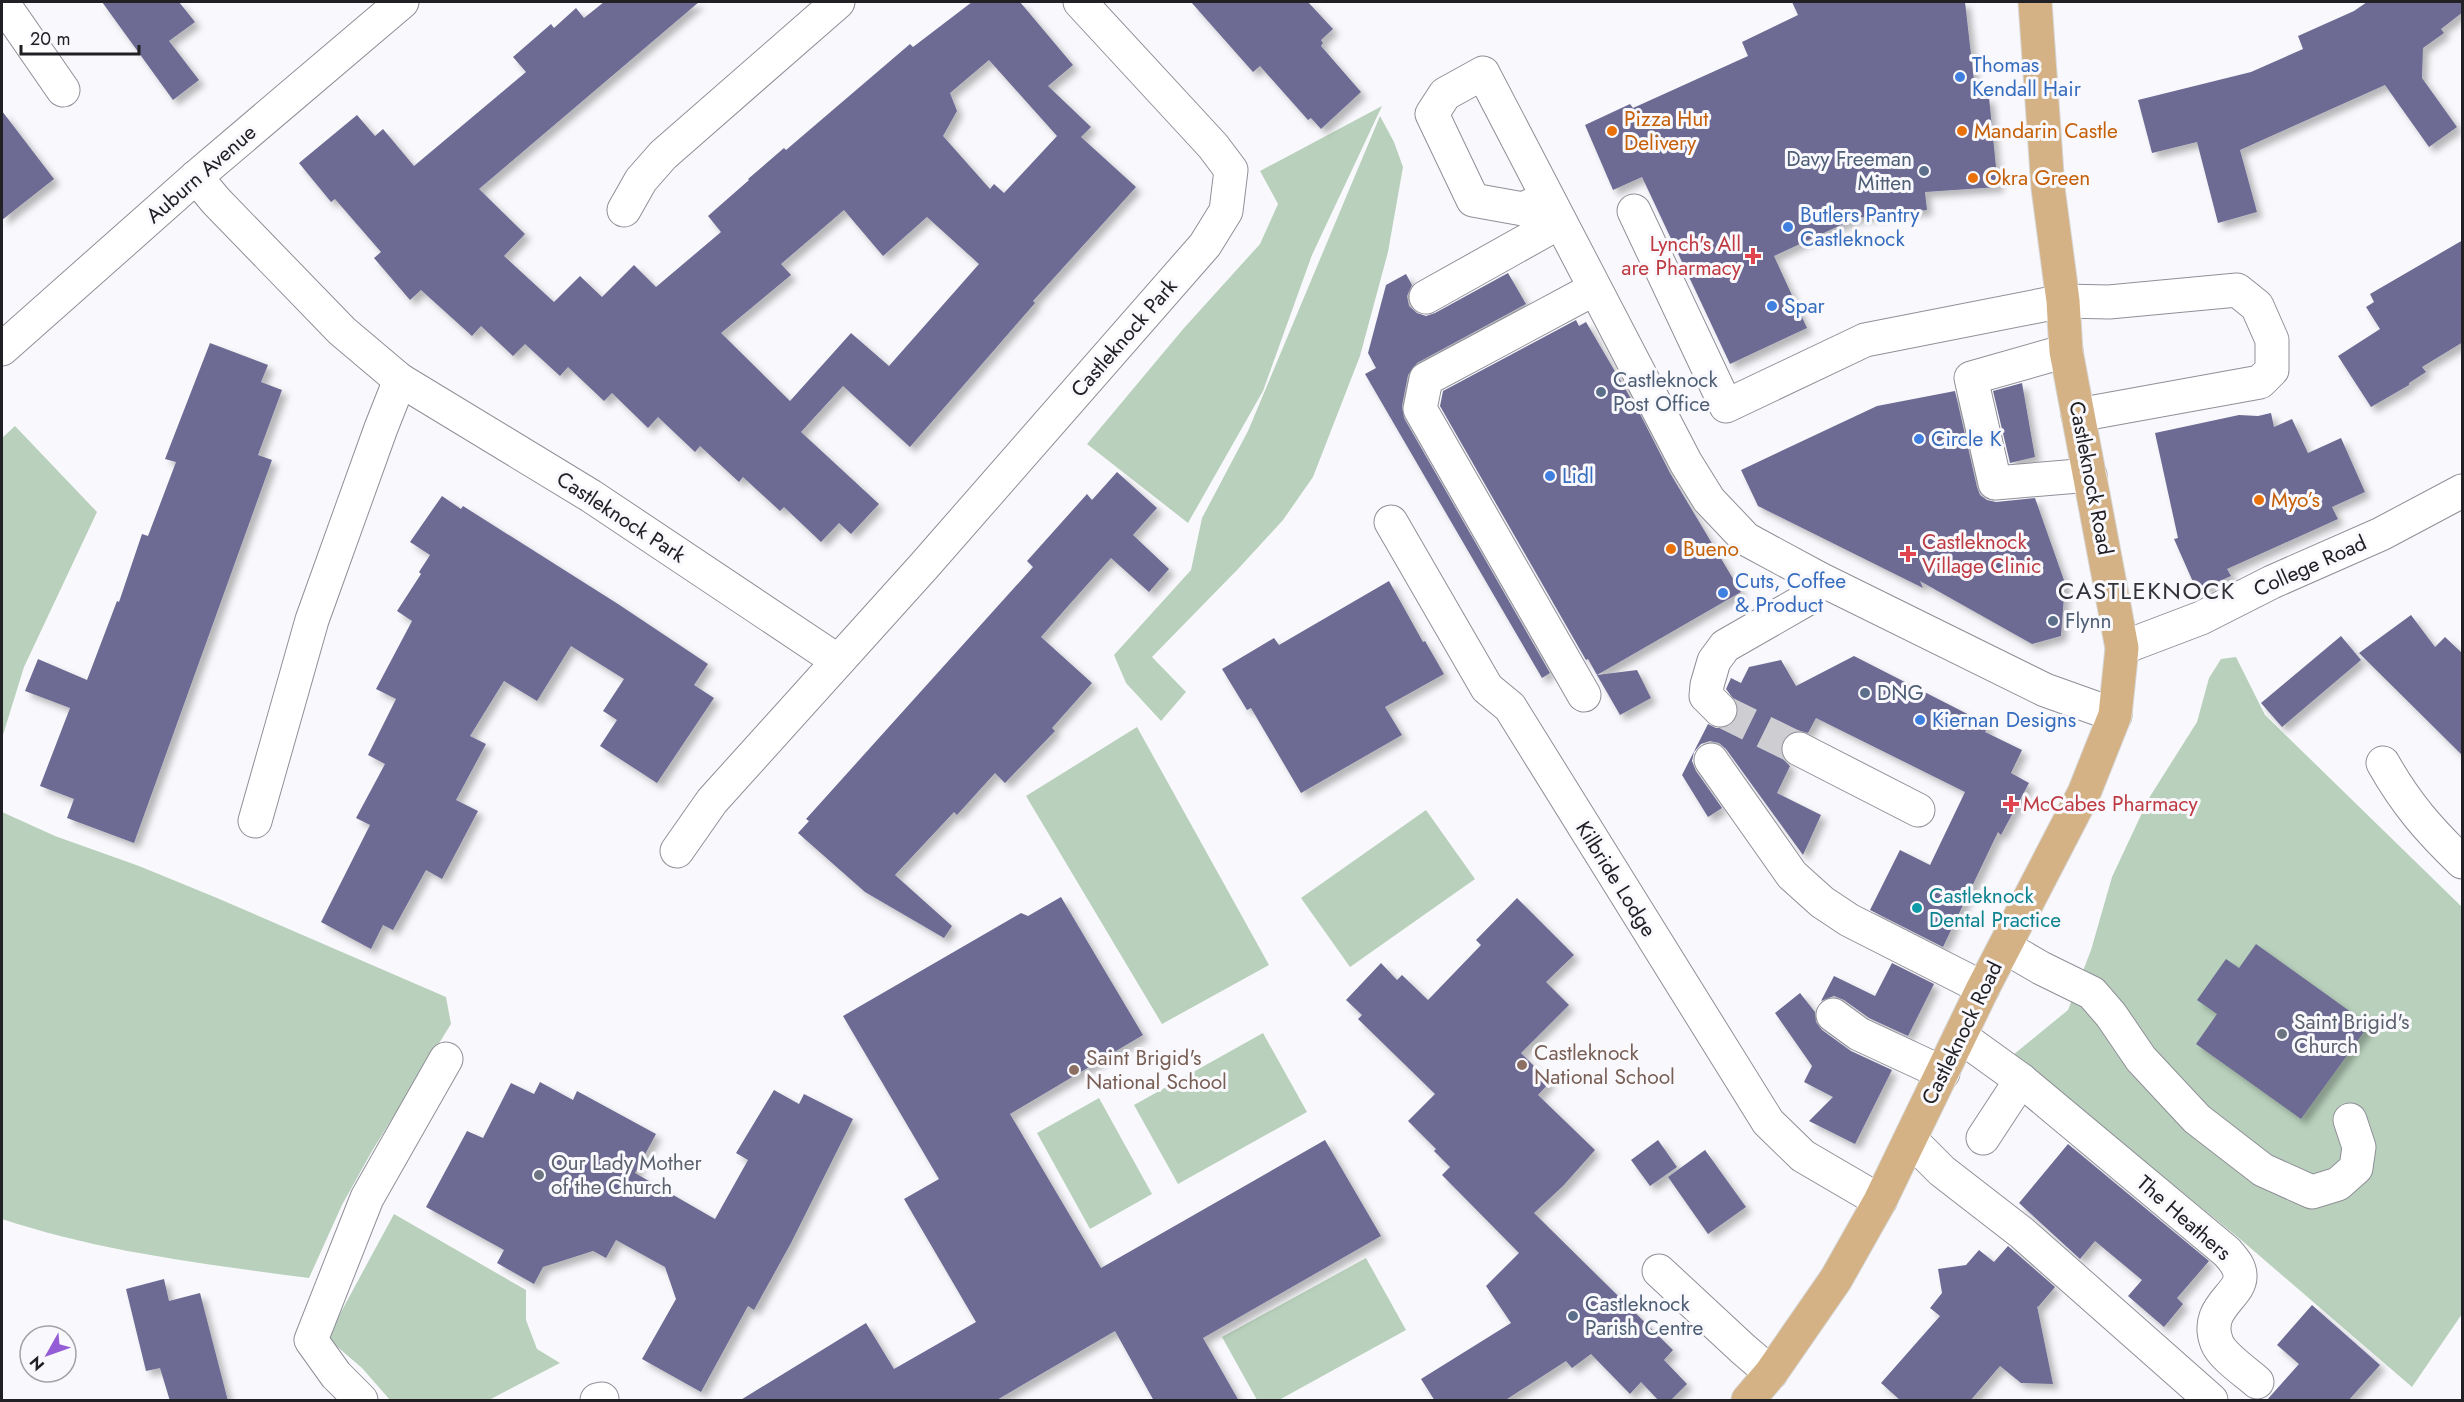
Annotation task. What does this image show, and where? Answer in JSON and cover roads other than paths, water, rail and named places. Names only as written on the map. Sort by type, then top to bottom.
[{"type":"main road","name":"Castleknock Road","points":[[1748,1401],[1836,1279],[1880,1201],[1983,988],[2084,793],[2115,715],[2122,648],[2066,351],[2063,301],[2048,188],[2035,2]]},
{"type":"street","points":[[2,2],[63,90]]},
{"type":"street","name":"Auburn Avenue","points":[[2,349],[196,177],[402,2]]},
{"type":"street","points":[[624,210],[641,180],[663,155],[838,2]]},
{"type":"street","name":"Castleknock Park","points":[[677,851],[711,801],[924,566],[1205,245],[1226,211],[1231,170],[1200,130],[1080,2]]},
{"type":"street","name":"Castleknock Park","points":[[196,177],[216,201],[342,331],[400,380],[591,496],[838,661]]},
{"type":"street","points":[[1426,297],[1553,210],[1686,463],[1709,500],[1746,539],[1818,578],[2045,690],[2115,715]]},
{"type":"street","points":[[1634,211],[1726,406],[1865,340],[2063,301],[2109,302],[2237,290],[2257,306],[2272,340],[2272,370],[2260,382],[2078,415]]},
{"type":"street","points":[[1584,695],[1420,409],[1426,379],[1594,289]]},
{"type":"street","points":[[2066,351],[1971,378],[1995,483],[2090,475]]},
{"type":"street","points":[[255,821],[312,620],[400,380]]},
{"type":"street","name":"College Road","points":[[2122,648],[2201,618],[2272,582],[2381,534],[2463,491]]},
{"type":"street","name":"Kilbride Lodge","points":[[1391,522],[1487,688],[1510,707],[1768,1122],[1803,1156],[1880,1201]]},
{"type":"street","points":[[1720,710],[1706,696],[1714,661],[1725,646],[1808,599],[1818,578]]},
{"type":"street","points":[[1799,749],[1918,810]]},
{"type":"street","points":[[1711,760],[1792,875],[1822,902],[1849,920],[1983,988]]},
{"type":"street","points":[[2383,763],[2399,792],[2424,825],[2463,862]]},
{"type":"street","points":[[2005,947],[2092,993],[2111,1015],[2141,1059],[2197,1119],[2263,1170],[2312,1192],[2338,1184],[2356,1168],[2360,1147],[2350,1120]]},
{"type":"street","points":[[1833,1015],[1859,1034],[1943,1072]]},
{"type":"street","name":"The Heathers","points":[[1960,1036],[2021,1080],[2232,1258],[2238,1265],[2240,1280],[2217,1313],[2215,1319],[2217,1343],[2257,1382]]},
{"type":"street","points":[[361,1401],[336,1375],[311,1340],[367,1198],[446,1059]]},
{"type":"street","points":[[1983,1138],[2021,1080]]},
{"type":"street","points":[[1911,1140],[1942,1172],[2022,1233],[2211,1401]]},
{"type":"street","points":[[1659,1271],[1771,1372]]},
{"type":"tunnel","points":[[1720,710],[1799,749]]},
{"type":"place","name":"Thomas Kendall Hair","points":[[1960,77]]},
{"type":"place","name":"Pizza Hut Delivery","points":[[1612,131]]},
{"type":"place","name":"Mandarin Castle","points":[[1962,131]]},
{"type":"place","name":"Davy Freeman Mitten","points":[[1924,171]]},
{"type":"place","name":"Okra Green","points":[[1973,178]]},
{"type":"place","name":"Butlers Pantry Castleknock","points":[[1788,227]]},
{"type":"place","name":"Lynch's All are Pharmacy","points":[[1753,256]]},
{"type":"place","name":"Spar","points":[[1772,306]]},
{"type":"place","name":"Castleknock Post Office","points":[[1601,392]]},
{"type":"place","name":"Circle K","points":[[1919,439]]},
{"type":"place","name":"Lidl","points":[[1550,476]]},
{"type":"place","name":"Myo’s","points":[[2259,500]]},
{"type":"place","name":"Bueno","points":[[1671,549]]},
{"type":"place","name":"Castleknock Village Clinic","points":[[1908,554]]},
{"type":"place","name":"Cuts, Coffee & Product","points":[[1723,593]]},
{"type":"place","name":"Flynn","points":[[2053,621]]},
{"type":"place","name":"DNG","points":[[1865,693]]},
{"type":"place","name":"Kiernan Designs","points":[[1920,720]]},
{"type":"place","name":"McCabes Pharmacy","points":[[2011,804]]},
{"type":"place","name":"Castleknock Dental Practice","points":[[1917,908]]},
{"type":"place","name":"Saint Brigid's Church","points":[[2282,1034]]},
{"type":"place","name":"Castleknock National School","points":[[1522,1065]]},
{"type":"place","name":"Saint Brigid's National School","points":[[1074,1070]]},
{"type":"place","name":"Our Lady Mother of the Church","points":[[539,1175]]},
{"type":"place","name":"Castleknock Parish Centre","points":[[1573,1316]]},
{"type":"district","name":"CASTLEKNOCK","points":[[2147,590]]}]
